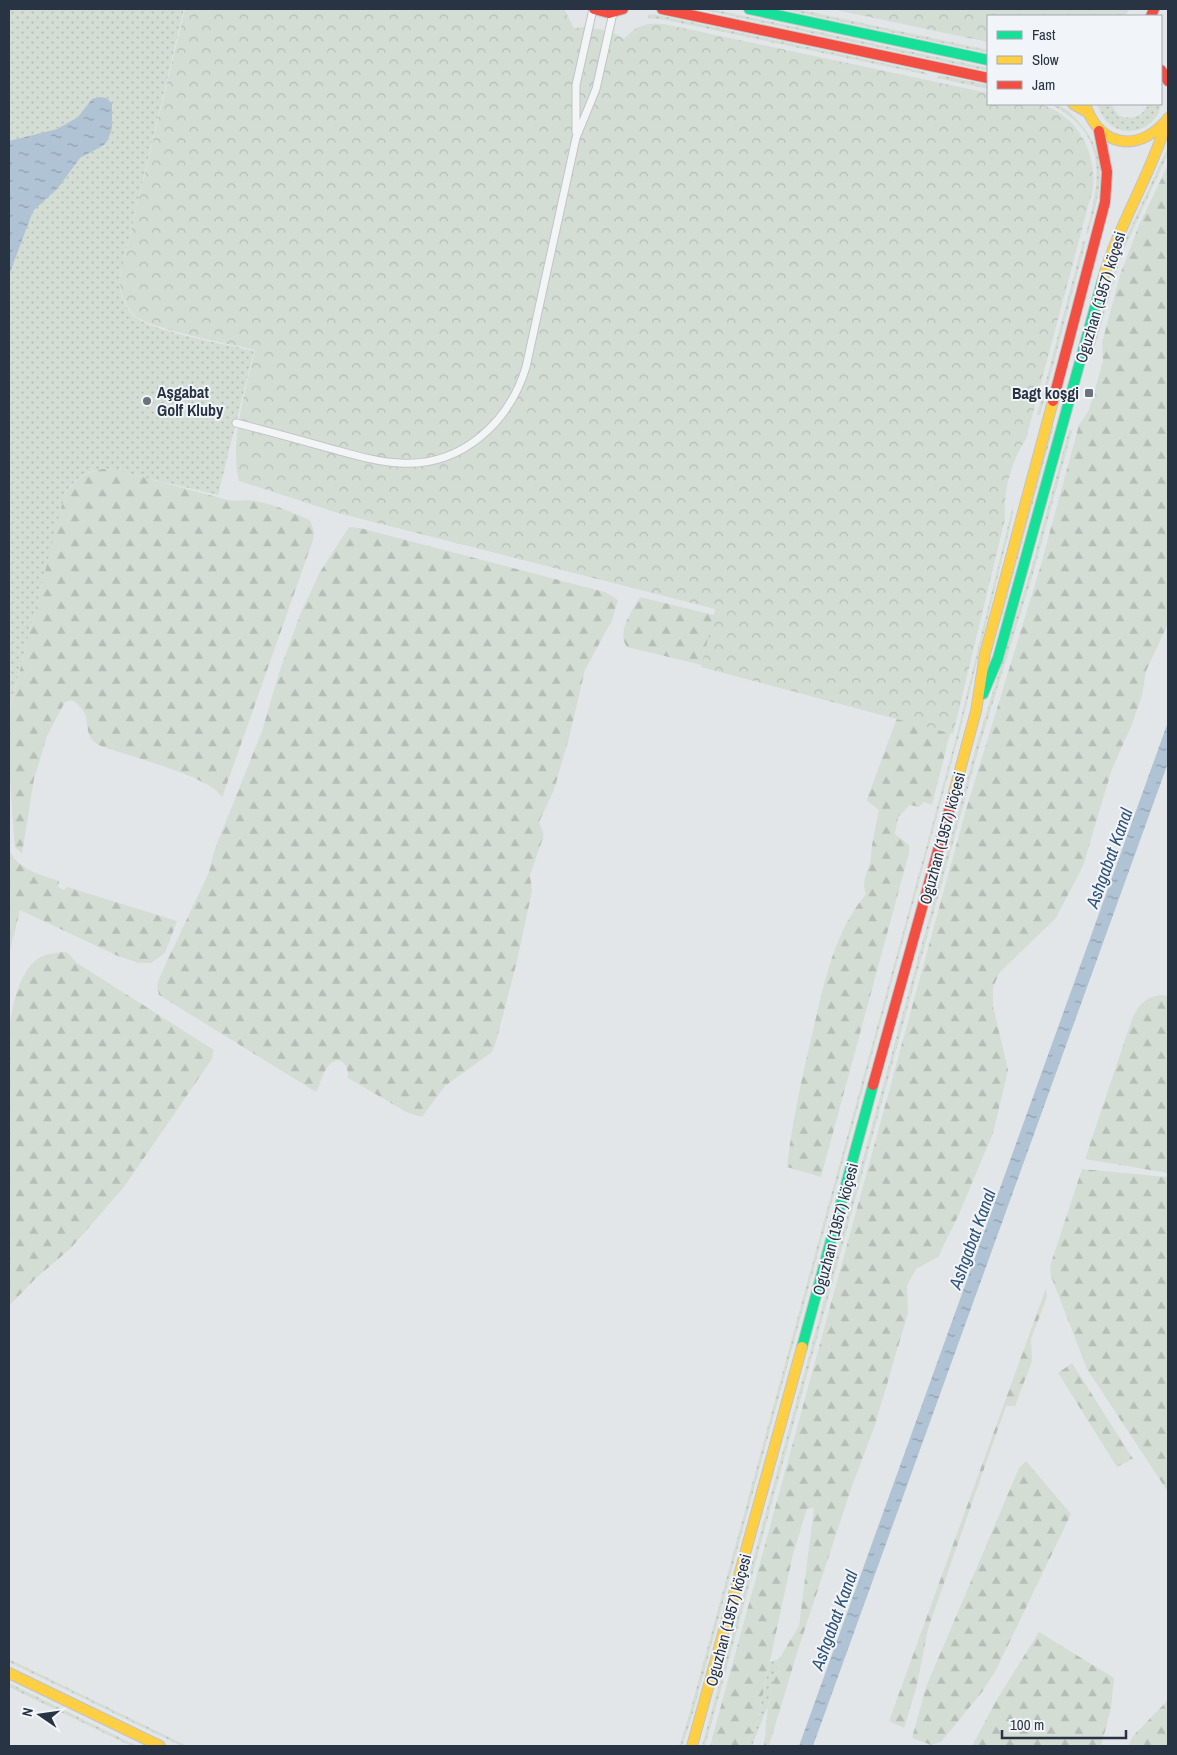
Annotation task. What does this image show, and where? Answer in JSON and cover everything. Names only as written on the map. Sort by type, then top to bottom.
[{"type":"main road","points":[[594,9],[604,13],[613,13],[623,9]]},
{"type":"main road","points":[[662,9],[987,78]]},
{"type":"main road","points":[[749,9],[987,60]]},
{"type":"main road","name":"Oguzhan (1957) köçesi","points":[[692,1746],[976,711],[985,654],[1106,200],[1108,170],[1099,131],[1086,108]]},
{"type":"main road","name":"Oguzhan (1957) köçesi","points":[[1099,131],[1119,142],[1134,142],[1155,134],[1168,118]]},
{"type":"main road","name":"Oguzhan (1957) köçesi","points":[[976,711],[998,658],[1110,257],[1119,232],[1157,154],[1168,118]]},
{"type":"main road","points":[[9,1672],[160,1746]]},
{"type":"street","points":[[576,138],[576,85],[594,9]]},
{"type":"street","points":[[236,423],[346,452],[401,463],[429,461],[448,455],[470,445],[484,435],[509,407],[523,378],[576,138],[596,89],[613,13]]},
{"type":"green space","points":[[9,9],[184,9],[120,276],[121,292],[129,311],[142,321],[155,327],[254,351],[218,495],[108,469],[89,472],[74,482],[66,492],[9,711]]},
{"type":"green space","points":[[185,9],[564,9],[574,28],[600,29],[614,33],[624,39],[633,30],[642,26],[664,24],[987,93],[987,105],[1042,105],[1064,116],[1073,125],[1087,148],[1093,174],[1093,188],[1026,439],[1016,457],[1009,478],[1005,498],[1005,519],[953,734],[701,667],[715,609],[338,513],[239,481],[236,466],[237,433],[243,398],[255,350],[172,331],[142,320],[134,315],[122,297],[120,276]]},
{"type":"green space","points":[[699,9],[711,9],[987,68],[987,71]]},
{"type":"green space","points":[[782,9],[797,9],[987,50],[987,53]]},
{"type":"green space","points":[[831,9],[1130,9],[1126,15],[987,15],[987,42]]},
{"type":"green space","points":[[653,14],[925,72],[928,75],[666,20],[648,18],[648,15]]},
{"type":"green space","points":[[940,75],[987,85],[987,89],[937,78]]},
{"type":"green space","points":[[1052,105],[1063,107],[1079,122],[1089,135],[1096,149],[1099,162],[1099,190],[1088,234],[1086,234],[1097,177],[1096,160],[1091,144],[1083,130],[1069,116]]},
{"type":"green space","points":[[1098,105],[1112,105],[1118,115],[1127,118],[1140,115],[1148,105],[1161,105],[1155,118],[1147,126],[1136,130],[1124,131],[1113,127],[1104,118]]},
{"type":"green space","points":[[1168,147],[1167,156],[1125,247],[1122,246]]},
{"type":"green space","points":[[1168,165],[1168,624],[1146,671],[1142,696],[1112,769],[1083,866],[1056,918],[999,973],[993,988],[993,1006],[1008,1070],[993,1133],[960,1212],[938,1257],[916,1269],[907,1286],[908,1313],[875,1425],[851,1489],[798,1650],[769,1746],[764,1746],[768,1705],[779,1659],[799,1626],[814,1508],[807,1509],[793,1554],[757,1721],[746,1746],[710,1746],[965,813],[1040,568],[1079,425],[1089,410],[1103,361],[1102,343],[1120,275],[1139,225]]},
{"type":"green space","points":[[1083,241],[1086,241],[1040,415],[1037,415]]},
{"type":"green space","points":[[1120,252],[1122,253],[1092,356],[1093,345]]},
{"type":"green space","points":[[1052,426],[1054,426],[1000,621]]},
{"type":"green space","points":[[1069,430],[1072,431],[1035,567],[980,744],[711,1725],[705,1746],[702,1746],[977,743],[1032,566]]},
{"type":"green space","points":[[102,469],[116,470],[228,500],[252,500],[277,507],[310,520],[314,531],[313,540],[222,798],[215,790],[203,782],[96,744],[89,734],[84,712],[72,700],[65,702],[47,736],[34,779],[22,854],[15,847],[14,840],[9,765],[9,713],[64,497],[79,478]]},
{"type":"green space","points":[[866,477],[883,498],[878,513],[883,524],[895,529],[907,526],[976,610],[975,616],[979,619],[932,805],[924,802],[919,807],[910,805],[898,817],[895,834],[909,845],[909,853],[821,1177],[787,1167],[791,1134],[807,1055],[830,963],[845,927],[854,910],[866,894],[864,884],[879,810],[867,799],[902,704],[911,701],[916,689],[906,668],[908,642],[903,634],[883,632],[865,642],[852,642],[828,637],[826,641],[823,636],[814,632],[675,598],[676,590],[684,585],[758,561],[793,543],[810,532],[840,507]]},
{"type":"green space","points":[[1013,505],[1012,519],[959,735],[691,1720],[682,1746],[679,1746],[688,1719],[957,734]]},
{"type":"green space","points":[[349,527],[360,528],[605,592],[618,600],[612,620],[585,670],[569,738],[554,790],[539,822],[544,835],[530,875],[532,891],[517,961],[496,1042],[492,1052],[445,1086],[422,1117],[408,1113],[348,1078],[348,1072],[344,1063],[339,1060],[327,1068],[316,1092],[159,995],[157,986],[209,872],[214,851],[262,731],[279,673],[301,612],[320,572]]},
{"type":"green space","points":[[640,597],[813,639],[810,691],[627,647],[623,635],[624,628],[629,615]]},
{"type":"green space","points":[[9,848],[12,855],[22,866],[59,881],[58,887],[64,890],[67,887],[177,921],[165,953],[151,963],[139,963],[118,956],[20,910],[9,955]]},
{"type":"green space","points":[[63,952],[68,953],[77,963],[214,1050],[212,1059],[124,1187],[70,1249],[37,1277],[9,1306],[10,1020],[20,983],[30,966],[42,956]]},
{"type":"green space","points":[[1168,996],[1168,1173],[1085,1159],[1132,1019],[1137,1009],[1144,1002],[1152,997]]},
{"type":"green space","points":[[1082,1169],[1167,1177],[1168,1173],[1168,1492],[1087,1369],[1051,1276],[1050,1266]]},
{"type":"green space","points":[[1046,1288],[1047,1297],[1031,1339],[1032,1361],[1015,1406],[1006,1406],[928,1629],[917,1685],[904,1728],[889,1721]]},
{"type":"green space","points":[[1072,1363],[1133,1459],[1117,1467],[1058,1373]]},
{"type":"green space","points":[[1026,1461],[1071,1514],[996,1670],[982,1692],[941,1742],[931,1745],[912,1738],[926,1687],[1019,1468]]},
{"type":"green space","points":[[1039,1632],[1114,1678],[1111,1708],[1101,1746],[972,1746],[997,1699]]},
{"type":"green space","points":[[9,1659],[187,1746],[181,1746],[9,1662]]},
{"type":"green space","points":[[779,1659],[768,1705],[752,1746],[746,1746],[757,1721],[770,1662]]},
{"type":"green space","points":[[9,1683],[137,1746],[131,1746],[9,1687]]},
{"type":"green space","points":[[1168,1700],[1168,1746],[1128,1746],[1133,1736]]},
{"type":"water","points":[[106,98],[112,103],[112,128],[108,140],[104,145],[80,158],[58,188],[33,211],[9,275],[9,141],[57,129],[78,117],[92,99]]},
{"type":"water","points":[[1168,722],[1168,763],[813,1746],[799,1746]]},
{"type":"traffic: fast","points":[[749,9],[987,60]]},
{"type":"traffic: fast","points":[[983,694],[998,658],[1102,282]]},
{"type":"traffic: fast","points":[[802,1347],[873,1085]]},
{"type":"traffic: slow","points":[[1075,105],[1087,112]]},
{"type":"traffic: slow","points":[[1085,105],[1091,118],[1099,129],[1109,137],[1120,141],[1143,138],[1166,121]]},
{"type":"traffic: slow","points":[[1102,282],[1117,240],[1153,160],[1168,118]]},
{"type":"traffic: slow","points":[[953,796],[976,711],[985,654],[1053,401]]},
{"type":"traffic: slow","points":[[692,1746],[802,1347]]},
{"type":"traffic: slow","points":[[9,1673],[160,1746]]},
{"type":"traffic: jam","points":[[594,9],[609,13],[623,9]]},
{"type":"traffic: jam","points":[[662,9],[987,78]]},
{"type":"traffic: jam","points":[[1151,15],[1154,9]]},
{"type":"traffic: jam","points":[[1162,72],[1168,81]]},
{"type":"traffic: jam","points":[[1053,401],[1105,202],[1107,172],[1099,131]]},
{"type":"traffic: jam","points":[[873,1085],[953,796]]},
{"type":"place","name":"Bagt koşgi","points":[[1089,393]]},
{"type":"place","name":"Aşgabat Golf Kluby","points":[[147,401]]},
{"type":"water label","name":"Ashgabat Kanal","points":[[1109,858]]},
{"type":"water label","name":"Ashgabat Kanal","points":[[972,1239]]},
{"type":"water label","name":"Ashgabat Kanal","points":[[834,1620]]}]
